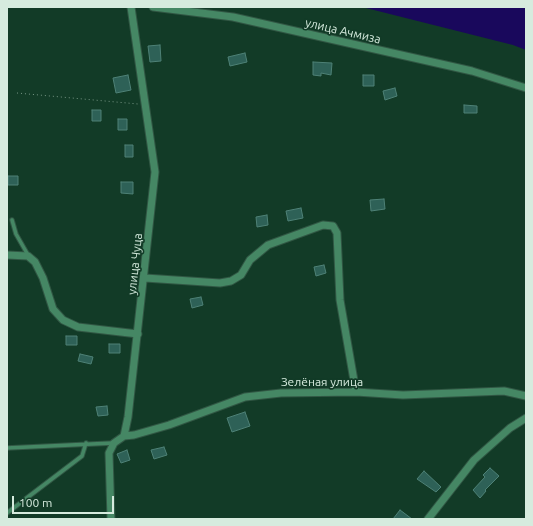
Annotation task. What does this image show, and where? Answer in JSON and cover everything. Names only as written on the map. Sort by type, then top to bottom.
[{"type":"street","name":"улица Чуца","points":[[124,436],[128,417],[145,278],[155,172],[131,7]]},
{"type":"street","name":"улица Ачмиза","points":[[153,7],[233,17],[472,71],[526,88]]},
{"type":"street","points":[[145,278],[220,283],[231,281],[241,275],[250,260],[268,245],[324,225],[333,226],[337,233],[340,300],[356,392]]},
{"type":"street","points":[[7,255],[28,256],[35,262],[43,278],[53,310],[63,320],[78,327],[138,334]]},
{"type":"street","name":"Зелёная улица","points":[[124,436],[134,435],[169,425],[245,397],[280,393],[356,392],[403,395],[504,391],[526,396]]},
{"type":"street","points":[[428,519],[474,460],[510,428],[526,418]]},
{"type":"street","points":[[111,519],[109,453],[114,443],[124,436]]},
{"type":"lane","points":[[12,220],[16,234],[28,256]]},
{"type":"lane","points":[[7,448],[86,443],[114,443]]},
{"type":"lane","points":[[7,513],[82,456],[86,443]]},
{"type":"path","points":[[18,93],[146,104]]},
{"type":"shaded area","points":[[362,7],[526,7],[526,50],[513,45]]},
{"type":"building","points":[[160,45],[161,61],[150,62],[148,46]]},
{"type":"building","points":[[245,53],[247,62],[230,66],[228,57]]},
{"type":"building","points":[[313,62],[332,63],[331,75],[321,73],[321,76],[313,75]]},
{"type":"building","points":[[128,75],[131,90],[116,93],[113,78]]},
{"type":"building","points":[[363,75],[374,75],[374,86],[363,86]]},
{"type":"building","points":[[395,88],[397,96],[385,100],[383,91]]},
{"type":"building","points":[[464,105],[477,106],[477,113],[464,113]]},
{"type":"building","points":[[92,110],[101,110],[101,121],[92,121]]},
{"type":"building","points":[[118,119],[127,119],[127,130],[118,130]]},
{"type":"building","points":[[125,145],[133,145],[133,157],[125,157]]},
{"type":"building","points":[[8,176],[18,176],[18,185],[8,185]]},
{"type":"building","points":[[121,182],[133,182],[133,194],[121,193]]},
{"type":"building","points":[[384,199],[385,209],[371,211],[370,200]]},
{"type":"building","points":[[301,208],[303,218],[288,221],[286,211]]},
{"type":"building","points":[[267,215],[268,225],[257,227],[256,217]]},
{"type":"building","points":[[324,265],[326,273],[316,276],[314,267]]},
{"type":"building","points":[[201,297],[203,305],[192,308],[190,299]]},
{"type":"building","points":[[66,336],[77,336],[77,345],[66,345]]},
{"type":"building","points":[[109,344],[120,344],[120,353],[109,353]]},
{"type":"building","points":[[80,354],[93,357],[91,364],[78,361]]},
{"type":"building","points":[[107,406],[108,415],[98,416],[96,407]]},
{"type":"building","points":[[245,412],[250,426],[232,432],[227,418]]},
{"type":"building","points":[[164,447],[167,455],[154,459],[151,450]]},
{"type":"building","points":[[127,450],[130,460],[121,463],[117,454]]},
{"type":"building","points":[[490,468],[499,476],[485,490],[486,491],[480,498],[473,490],[485,477],[483,475]]},
{"type":"building","points":[[424,471],[441,487],[436,492],[417,479]]},
{"type":"building","points":[[400,510],[412,519],[393,519]]}]
